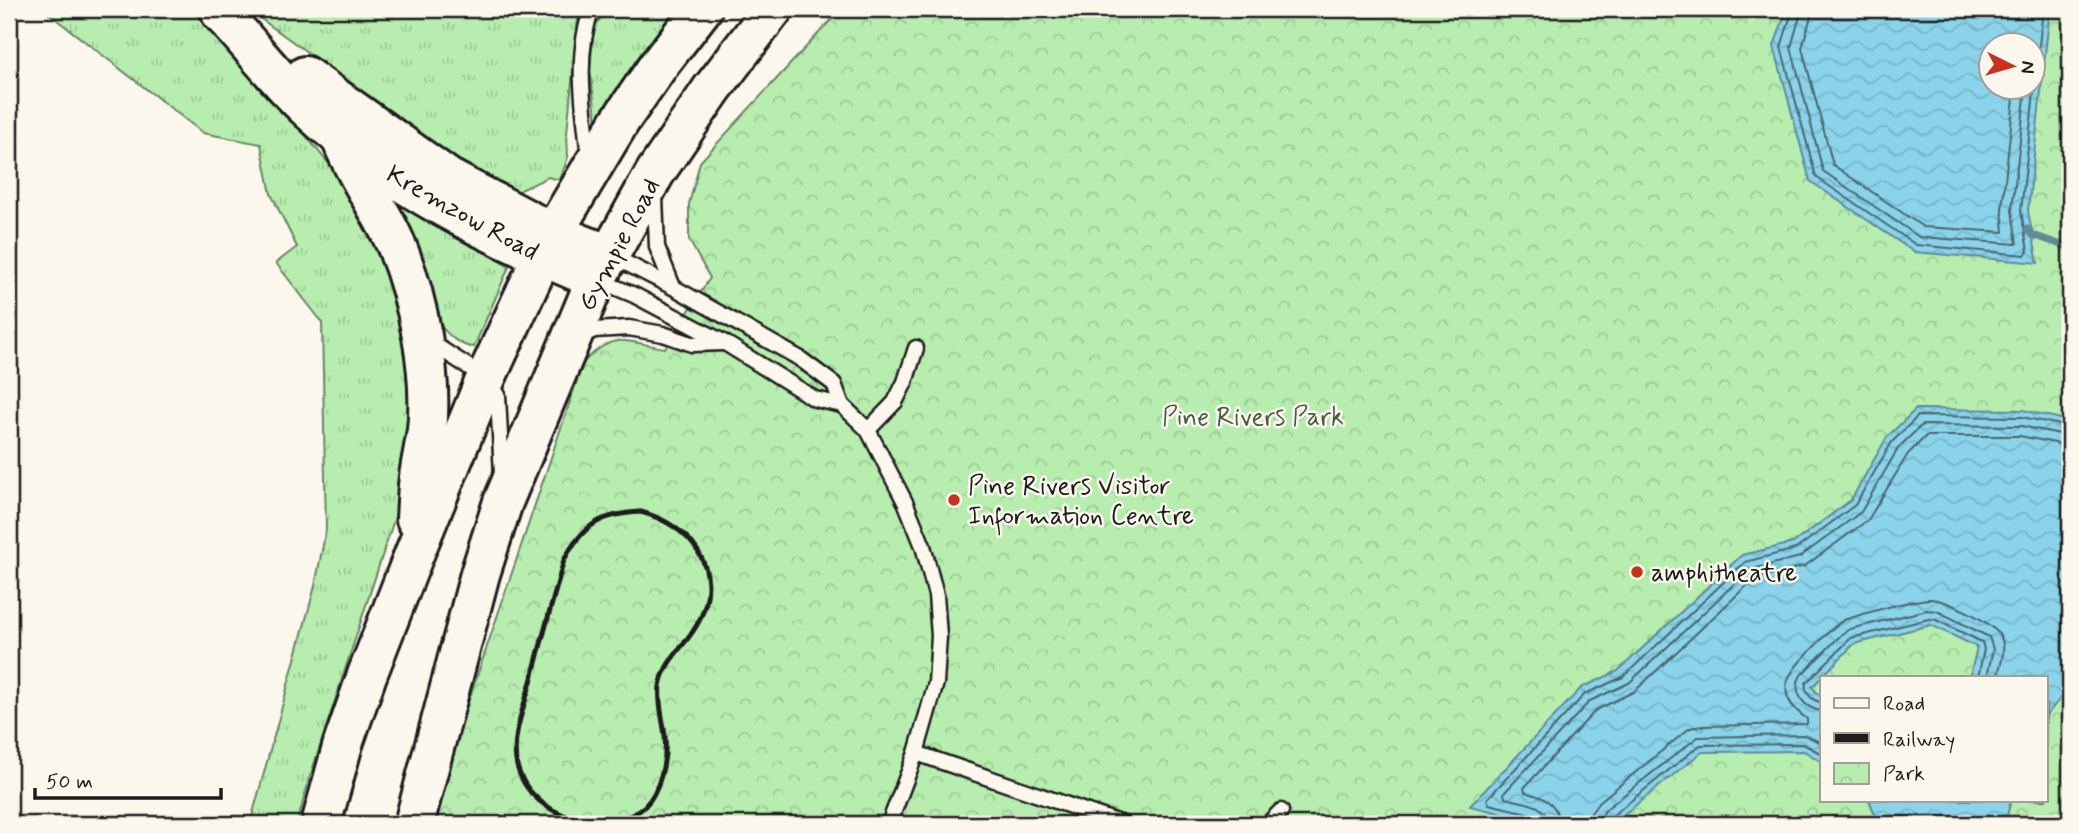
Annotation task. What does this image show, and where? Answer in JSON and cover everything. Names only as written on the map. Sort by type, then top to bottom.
[{"type":"main road","points":[[321,824],[351,721],[415,552],[486,378],[547,245],[620,121],[702,9]]},
{"type":"main road","name":"Gympie Road","points":[[414,824],[503,502],[569,340],[602,267],[655,173],[712,89],[773,9]]},
{"type":"main road","name":"Kremzow Road","points":[[219,11],[305,106],[341,138],[412,190],[496,236],[547,245],[602,267]]},
{"type":"main road","name":"Kremzow Road","points":[[219,11],[398,145],[547,245]]},
{"type":"main road","points":[[341,138],[349,160],[397,247],[415,303],[421,335],[427,381],[427,428],[418,480],[415,552]]},
{"type":"lane","points":[[590,173],[582,84],[585,25],[592,9]]},
{"type":"lane","points":[[655,173],[654,216],[657,247],[673,287]]},
{"type":"lane","points":[[602,267],[673,287],[799,358],[834,384],[842,405],[868,430],[906,505],[923,546],[936,595],[939,636],[936,683],[916,753],[889,824]]},
{"type":"lane","points":[[602,267],[634,295],[725,343],[815,399],[842,405]]},
{"type":"lane","points":[[569,340],[595,330],[629,328],[663,334],[692,344],[725,343]]},
{"type":"lane","points":[[421,335],[486,378]]},
{"type":"lane","points":[[868,430],[895,402],[916,348]]},
{"type":"lane","name":"Gympie Road","points":[[486,378],[498,395],[503,502]]},
{"type":"lane","points":[[916,753],[1123,824]]},
{"type":"lane","points":[[1268,824],[1280,811]]},
{"type":"green space","points":[[43,9],[190,9],[229,42],[352,192],[371,225],[405,314],[414,427],[405,486],[297,824],[250,824],[315,586],[326,530],[322,322],[276,263],[297,247],[271,194],[261,144],[203,133]]},
{"type":"green space","points":[[247,9],[579,9],[567,133],[568,157],[560,180],[548,177],[515,193],[493,185]]},
{"type":"green space","points":[[609,9],[679,9],[614,94],[597,122],[590,70],[594,26]]},
{"type":"green space","name":"Pine Rivers Park","points":[[841,9],[2070,9],[2070,824],[435,824],[453,747],[583,363],[612,342],[630,341],[665,348],[710,278],[689,240],[689,204],[700,162]]},
{"type":"green space","points":[[392,193],[509,267],[474,347],[457,341],[435,320]]},
{"type":"water","points":[[1787,9],[2050,9],[2047,32],[1978,32],[1978,102],[2040,102],[2028,211],[2038,263],[1914,252],[1810,181],[1774,46]]},
{"type":"water","points":[[1916,409],[2023,410],[2070,421],[2070,686],[2048,714],[2048,676],[1970,676],[1977,647],[1931,625],[1854,644],[1820,676],[1812,687],[1820,696],[1820,761],[1804,751],[1702,752],[1612,824],[1546,824],[1470,806],[1581,688],[1618,671],[1742,555],[1793,543],[1851,500],[1887,437]]},
{"type":"water","points":[[1870,802],[2010,802],[2005,824],[1879,824]]},
{"type":"waterway","points":[[2027,229],[2033,235],[2070,248]]},
{"type":"railway","points":[[641,512],[674,527],[688,538],[698,551],[705,566],[708,583],[706,600],[700,619],[667,667],[660,686],[665,756],[658,784],[650,800],[638,812],[622,819],[596,821],[576,818],[544,804],[527,788],[517,766],[517,733],[564,560],[578,538],[594,524],[614,515],[641,512]]},
{"type":"place","name":"Pine Rivers Visitor Information Centre","points":[[954,500]]},
{"type":"place","name":"amphitheatre","points":[[1637,572]]}]
